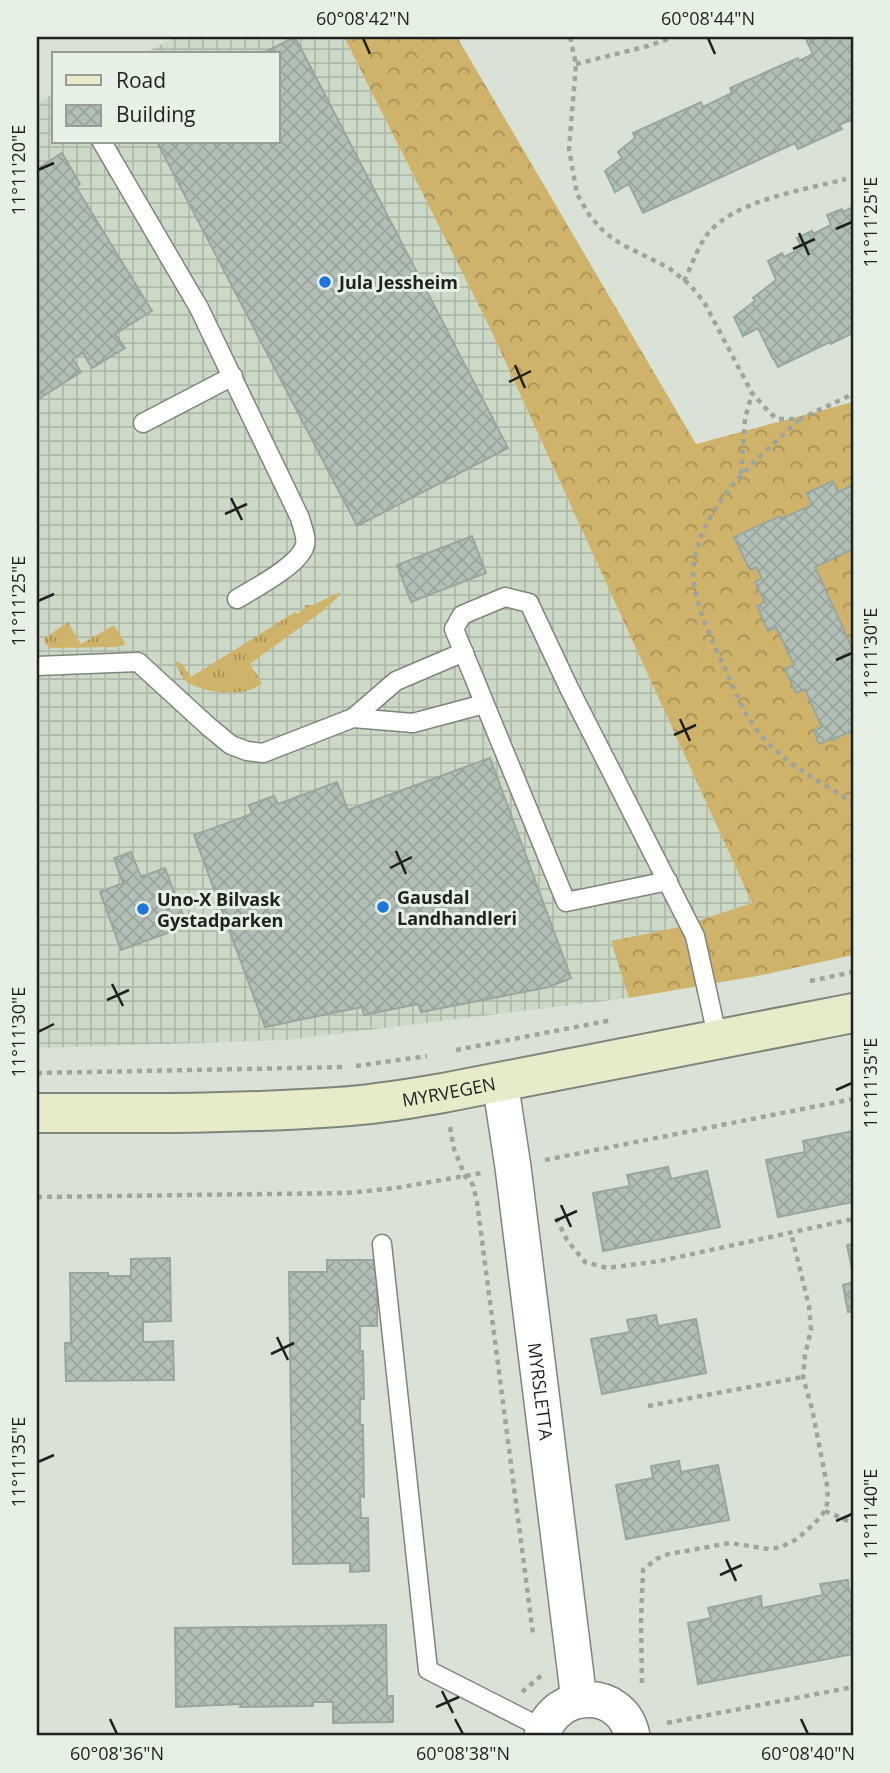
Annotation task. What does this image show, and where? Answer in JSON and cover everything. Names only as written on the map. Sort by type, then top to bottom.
[{"type":"street","name":"MYRVEGEN","points":[[37,1113],[241,1111],[386,1102],[853,1013]]},
{"type":"street","name":"MYRSLETTA","points":[[500,1082],[513,1167],[579,1700]]},
{"type":"street","points":[[543,1732],[558,1709],[579,1700],[595,1700],[610,1705],[622,1715],[632,1736]]},
{"type":"lane","points":[[103,144],[199,308],[300,518],[306,542],[294,563],[237,600]]},
{"type":"lane","points":[[142,423],[233,376]]},
{"type":"lane","points":[[668,881],[566,902],[454,629],[462,615],[505,597],[529,603],[569,688],[668,881],[695,936],[718,1040]]},
{"type":"lane","points":[[37,666],[138,662],[231,745],[263,753],[354,718],[396,681],[464,652]]},
{"type":"lane","points":[[354,718],[413,723],[484,704]]},
{"type":"lane","points":[[382,1244],[428,1670],[543,1732]]},
{"type":"path","points":[[570,37],[576,64],[569,149],[577,194],[590,216],[605,233],[669,268],[684,281],[704,302],[752,393],[777,419],[800,419]]},
{"type":"path","points":[[576,64],[674,37]]},
{"type":"path","points":[[684,281],[705,238],[715,226],[727,218],[768,198],[846,179]]},
{"type":"path","points":[[741,475],[745,419],[752,393]]},
{"type":"path","points":[[853,394],[800,419],[741,475],[725,493],[707,523],[696,553],[693,571],[698,603],[716,649],[756,731],[791,764],[853,803]]},
{"type":"path","points":[[802,983],[853,972]]},
{"type":"path","points":[[447,1052],[618,1019]]},
{"type":"path","points":[[37,1073],[351,1067],[434,1055]]},
{"type":"path","points":[[37,1197],[346,1193],[396,1188],[465,1177],[853,1099]]},
{"type":"path","points":[[465,1177],[473,1185],[477,1202],[533,1637]]},
{"type":"path","points":[[552,1209],[567,1240],[585,1262],[607,1268],[660,1261],[853,1219]]},
{"type":"path","points":[[642,1683],[643,1570],[656,1559],[669,1554],[730,1543],[769,1549],[780,1547],[797,1539],[825,1511],[828,1500],[827,1485],[803,1377],[811,1330],[809,1306],[791,1233]]},
{"type":"path","points":[[648,1406],[803,1377]]},
{"type":"path","points":[[825,1511],[853,1523]]},
{"type":"path","points":[[537,1663],[539,1676]]},
{"type":"path","points":[[667,1723],[853,1687]]},
{"type":"shaded area","points":[[175,37],[344,37],[489,326],[752,903],[679,927],[612,941],[629,998],[286,1040],[37,1048],[37,103],[52,94],[52,144],[280,144],[280,52],[147,52]]},
{"type":"green space","points":[[344,37],[457,37],[696,444],[853,402],[853,955],[757,976],[629,998],[611,941],[679,927],[752,903],[489,326]]},
{"type":"green space","points":[[340,592],[320,613],[250,664],[262,683],[255,688],[235,692],[203,689],[184,679],[179,672],[174,661],[182,664],[191,677],[295,612],[298,614],[305,605],[313,605]]},
{"type":"green space","points":[[68,622],[81,644],[114,625],[125,643],[116,647],[50,648],[44,642],[45,638]]},
{"type":"building","points":[[295,37],[508,448],[357,526],[158,144],[280,144],[280,52],[265,52]]},
{"type":"building","points":[[805,37],[853,37],[853,125],[850,120],[839,125],[842,129],[798,149],[795,143],[643,213],[629,184],[615,192],[605,171],[622,158],[618,152],[635,138],[633,133],[701,102],[703,107],[732,93],[730,88],[813,54]]},
{"type":"building","points":[[62,153],[80,184],[76,187],[152,311],[115,334],[125,348],[92,368],[83,353],[73,359],[81,372],[37,400],[37,169]]},
{"type":"building","points":[[853,207],[853,333],[778,367],[758,328],[743,336],[734,317],[776,280],[768,261],[782,253],[784,257],[802,248],[797,238],[831,225],[827,215]]},
{"type":"building","points":[[833,481],[838,492],[853,485],[853,549],[815,567],[853,650],[853,736],[851,731],[819,744],[814,731],[822,727],[805,689],[796,693],[785,669],[794,665],[776,627],[768,631],[757,606],[765,602],[755,582],[762,578],[756,567],[750,570],[734,537],[812,505],[807,493]]},
{"type":"building","points":[[472,536],[486,573],[411,602],[397,565]]},
{"type":"building","name":"Gausdal Landhandleri","points":[[490,758],[571,978],[549,987],[421,1012],[418,1004],[364,1015],[362,1007],[265,1027],[194,835],[252,814],[249,805],[274,796],[278,804],[337,782],[348,810]]},
{"type":"building","name":"Uno-X Bilvask Gystadparken","points":[[131,852],[141,877],[165,868],[187,926],[121,950],[100,892],[123,883],[114,858]]},
{"type":"building","points":[[853,1131],[853,1202],[778,1217],[766,1160],[805,1152],[803,1141]]},
{"type":"building","points":[[668,1167],[671,1179],[707,1171],[720,1227],[603,1251],[593,1193],[630,1186],[627,1175]]},
{"type":"building","points":[[853,1244],[853,1274],[847,1245]]},
{"type":"building","points":[[170,1258],[171,1321],[143,1322],[143,1342],[173,1341],[174,1380],[66,1381],[65,1343],[71,1343],[70,1273],[131,1276],[131,1259]]},
{"type":"building","points":[[327,1260],[377,1260],[377,1326],[360,1326],[360,1351],[363,1351],[364,1399],[360,1399],[360,1425],[363,1425],[364,1497],[360,1496],[361,1518],[368,1518],[369,1571],[350,1572],[350,1563],[293,1564],[289,1272],[327,1272]]},
{"type":"building","points":[[853,1282],[853,1311],[848,1312],[843,1285]]},
{"type":"building","points":[[656,1315],[658,1326],[696,1319],[706,1373],[602,1394],[591,1339],[630,1332],[627,1320]]},
{"type":"building","points":[[679,1461],[681,1472],[718,1465],[729,1520],[626,1539],[616,1485],[653,1478],[651,1466]]},
{"type":"building","points":[[848,1580],[849,1591],[853,1590],[853,1654],[698,1684],[688,1623],[711,1618],[708,1608],[761,1596],[762,1608],[823,1595],[820,1584]]},
{"type":"building","points":[[386,1625],[387,1696],[393,1696],[393,1722],[333,1723],[333,1702],[313,1702],[313,1706],[240,1707],[241,1704],[176,1707],[175,1628]]},
{"type":"place","name":"Jula Jessheim","points":[[325,282]]},
{"type":"place","name":"Gausdal Landhandleri","points":[[383,907]]},
{"type":"place","name":"Uno-X Bilvask Gystadparken","points":[[143,909]]}]
